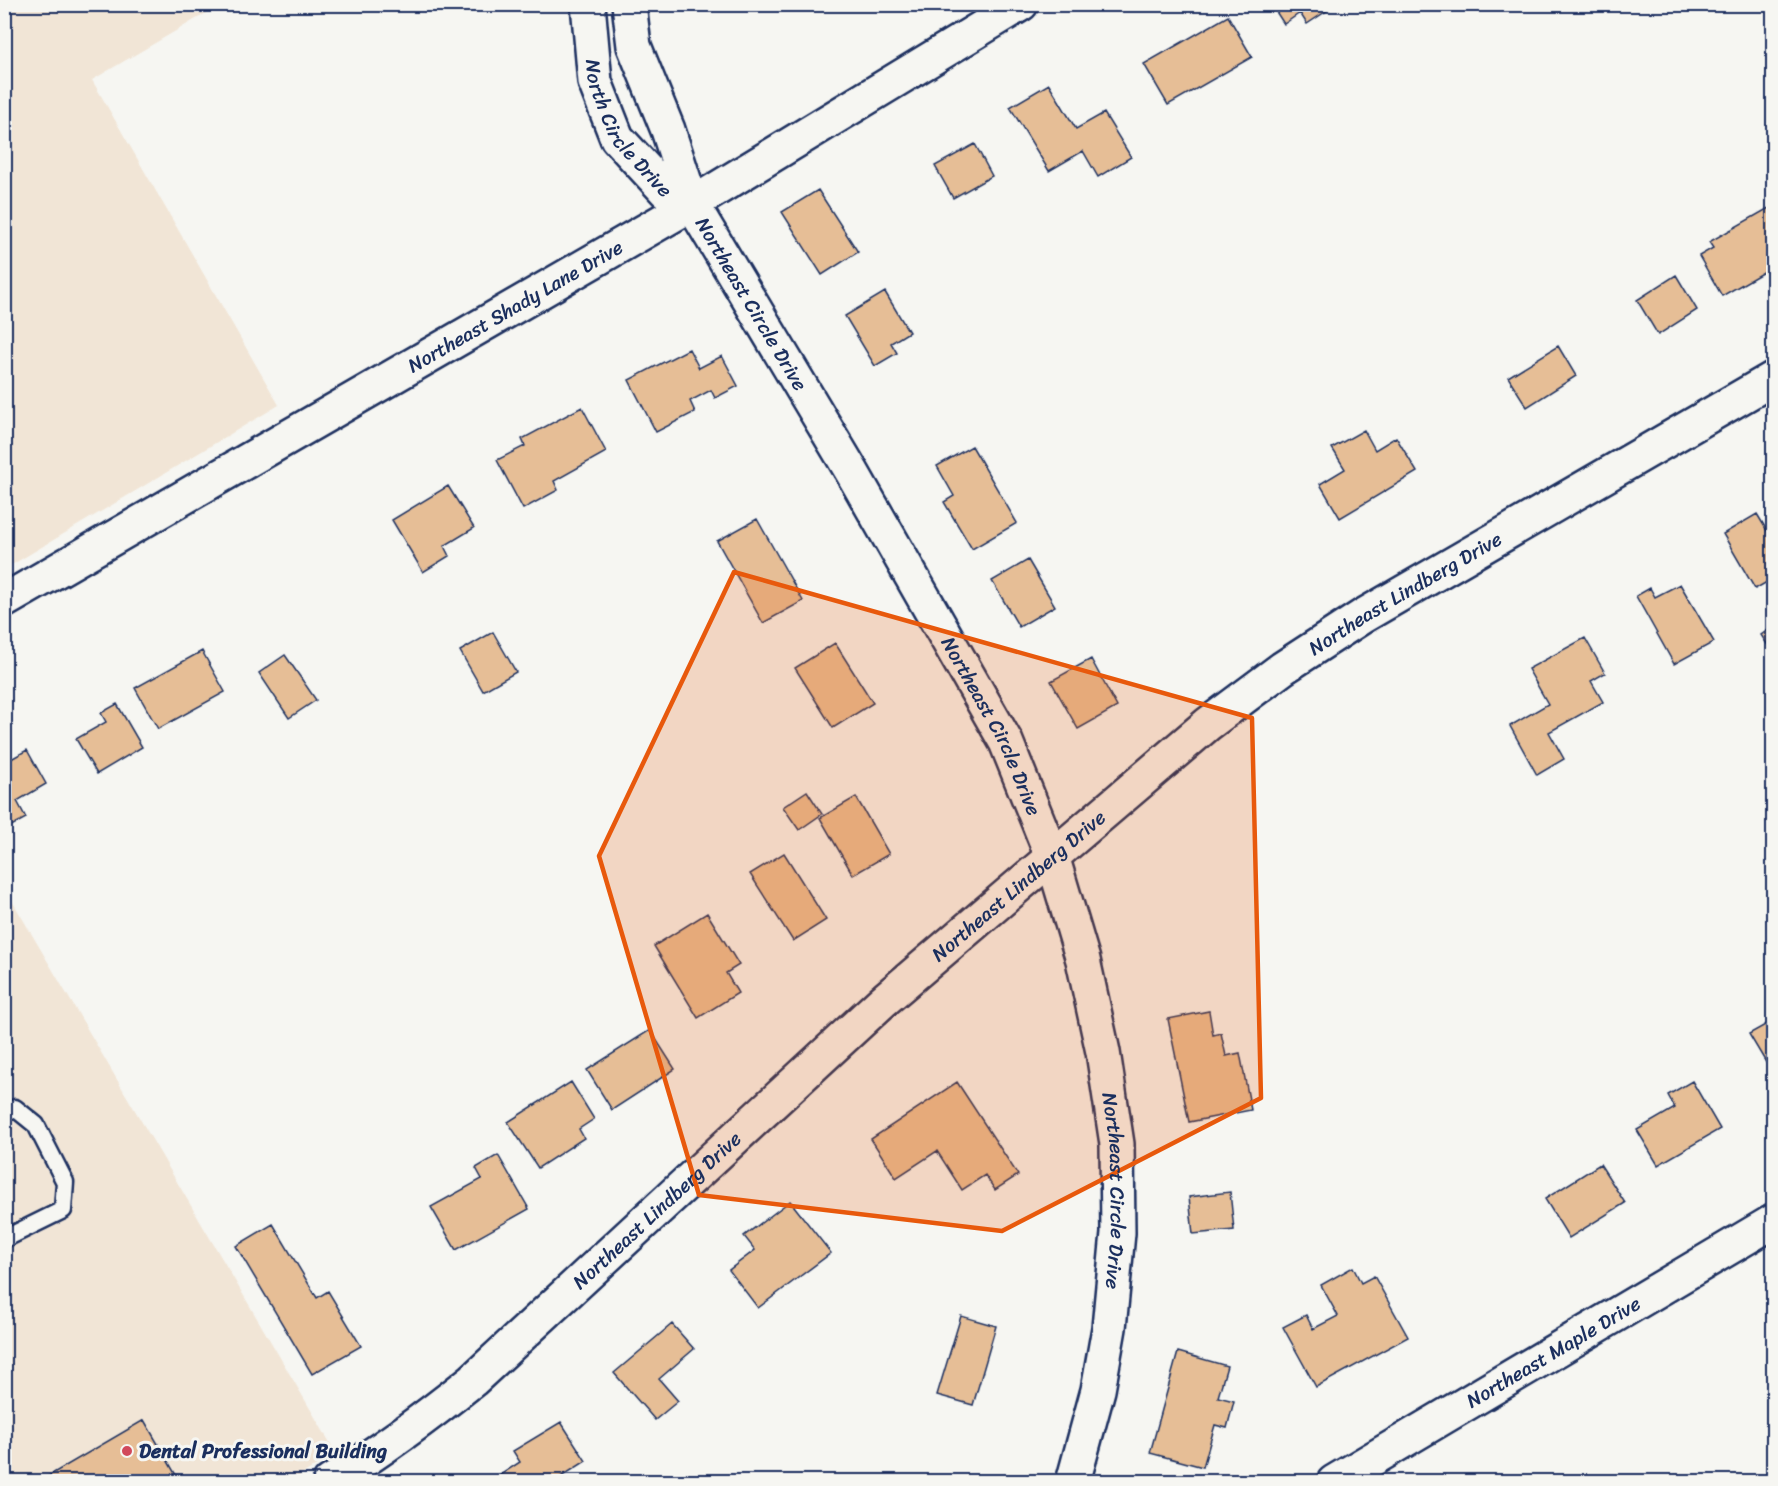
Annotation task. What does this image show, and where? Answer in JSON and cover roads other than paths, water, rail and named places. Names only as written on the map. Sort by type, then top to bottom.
[{"type":"street","name":"North Circle Drive","points":[[588,4],[595,82],[617,138],[666,191],[692,204]]},
{"type":"street","name":"North Circle Drive","points":[[629,4],[634,46],[668,129],[692,204]]},
{"type":"street","name":"Northeast Shady Lane Drive","points":[[4,601],[692,204],[1021,4]]},
{"type":"street","name":"Northeast Circle Drive","points":[[692,204],[852,472],[1006,742],[1052,856],[1083,960],[1103,1052],[1117,1144],[1118,1233],[1109,1328],[1098,1390],[1073,1482]]},
{"type":"street","name":"Northeast Lindberg Drive","points":[[330,1482],[378,1453],[427,1418],[473,1380],[883,1001],[1208,724],[1283,668],[1363,616],[1773,378]]},
{"type":"street","name":"Northeast Maple Drive","points":[[1334,1482],[1773,1221]]},
{"type":"lane","points":[[4,1113],[15,1108],[36,1125],[65,1182],[63,1210],[4,1239]]},
{"type":"place","name":"Dental Professional Building","points":[[127,1451]]}]
